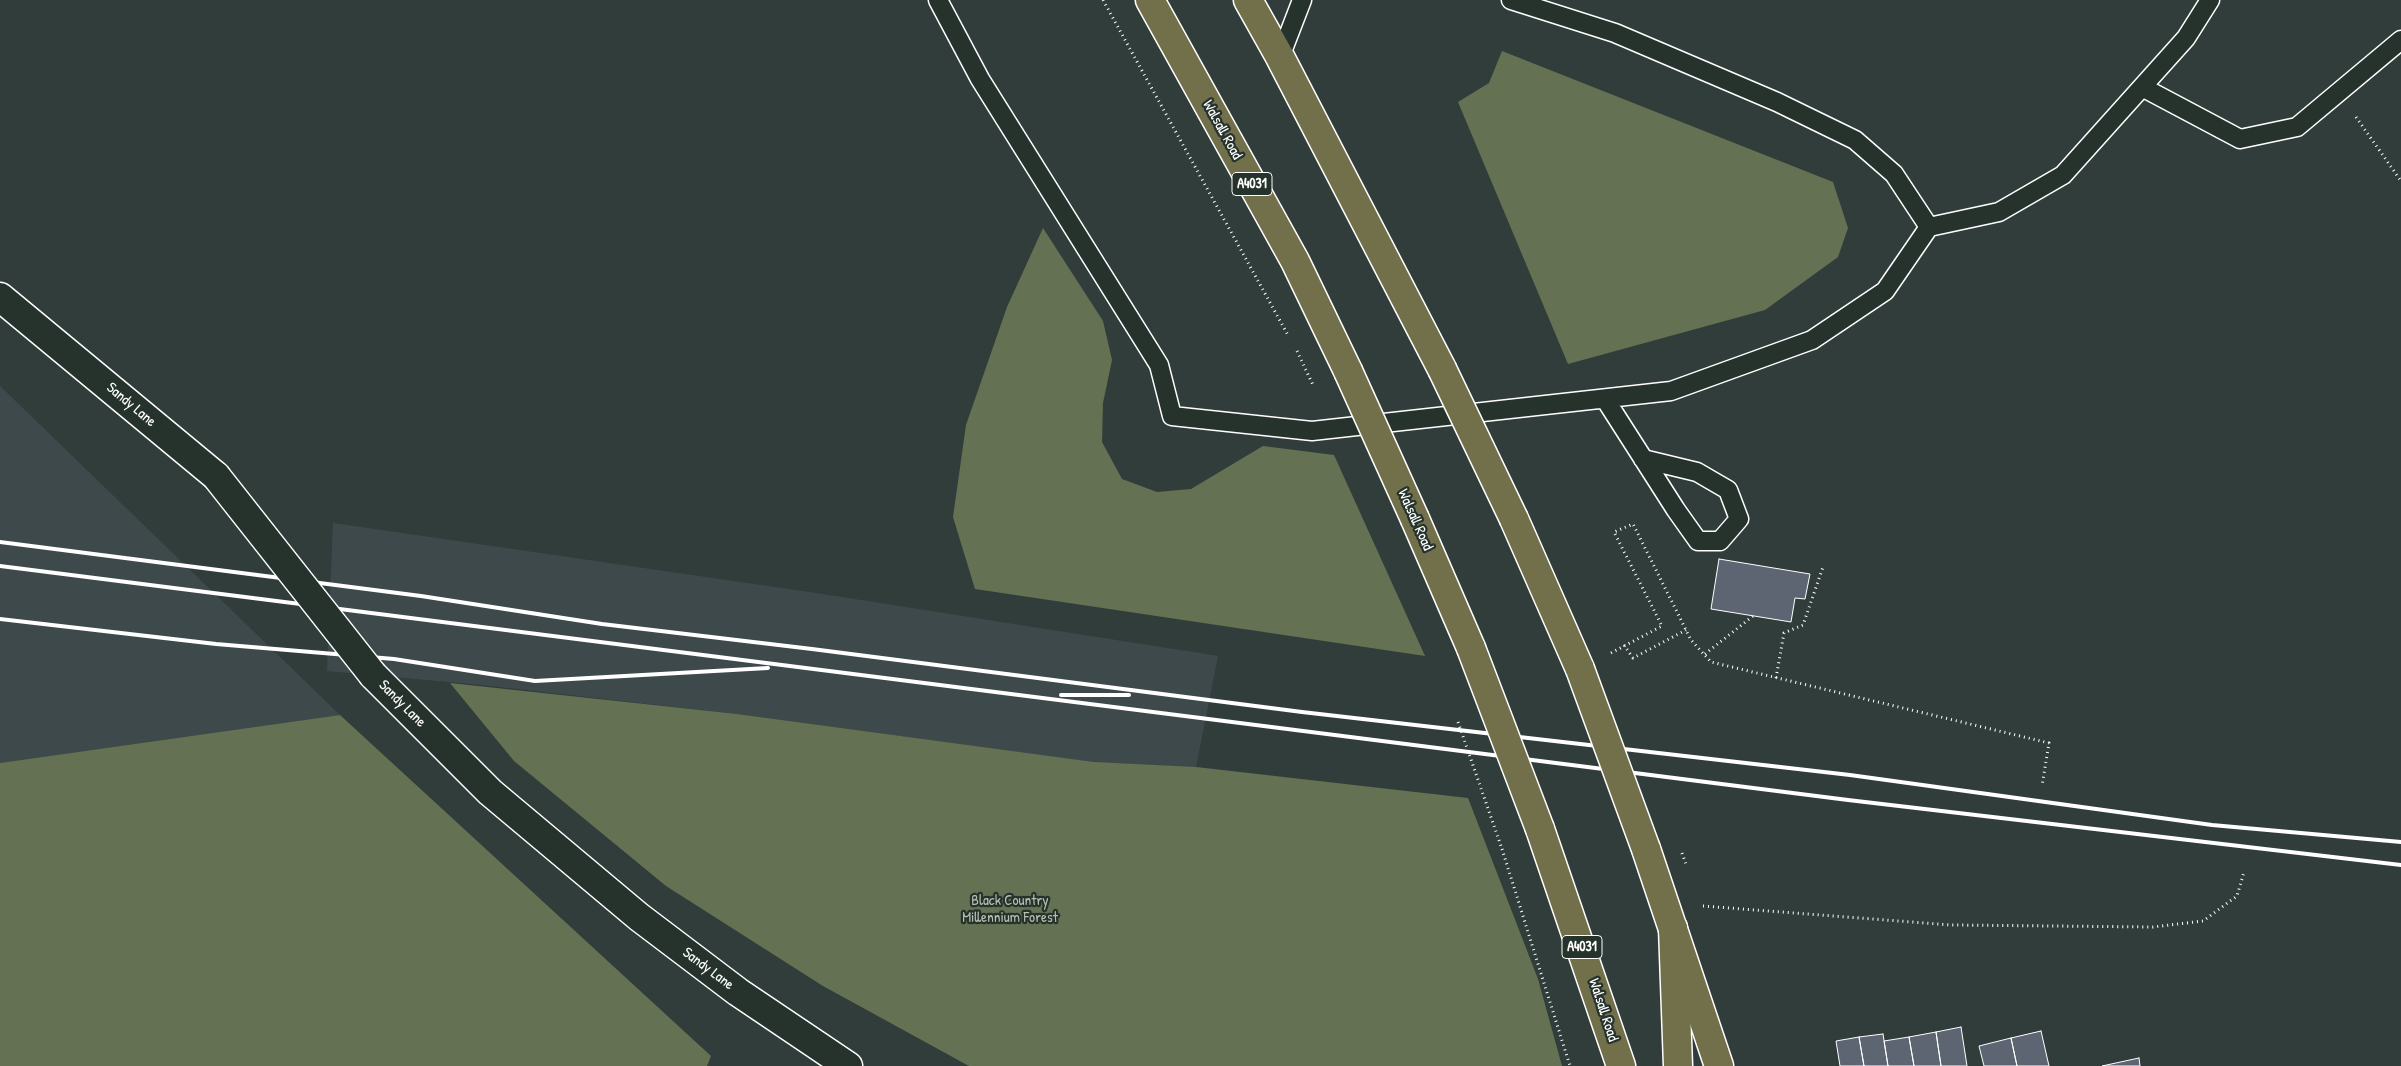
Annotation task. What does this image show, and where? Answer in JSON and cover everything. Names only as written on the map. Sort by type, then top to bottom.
[{"type":"main road","name":"Walsall Road","points":[[1150,0],[1295,261],[1348,371],[1415,519],[1471,648],[1540,829],[1605,1013],[1621,1066]]},
{"type":"main road","points":[[1248,0],[1280,57],[1442,369],[1514,519],[1580,670],[1665,903],[1719,1066]]},
{"type":"main road","points":[[1673,928],[1678,1066]]},
{"type":"street","name":"Sandy Lane","points":[[0,297],[216,476],[373,675],[490,792],[631,911],[738,992],[848,1066]]},
{"type":"lane","points":[[938,0],[980,79],[1159,365],[1172,416],[1312,432],[1672,391],[1812,340],[1884,290],[1929,227],[1999,212],[2063,175],[2186,38],[2210,0]]},
{"type":"lane","points":[[1142,0],[1163,24]]},
{"type":"lane","points":[[1280,57],[1302,0]]},
{"type":"lane","points":[[1511,0],[1615,33],[1777,102],[1855,140],[1894,174],[1929,227]]},
{"type":"lane","points":[[2142,87],[2240,138],[2297,127],[2401,40]]},
{"type":"lane","points":[[1605,399],[1643,459],[1698,541],[1720,541],[1739,519],[1728,490],[1697,472],[1643,459]]},
{"type":"path","points":[[1103,0],[1297,351]]},
{"type":"path","points":[[2339,92],[2401,181]]},
{"type":"path","points":[[1580,670],[1662,626],[1614,532],[1633,524],[1691,640],[1711,662],[2049,742],[2042,786]]},
{"type":"path","points":[[1776,678],[1784,633],[1803,625],[1823,568]]},
{"type":"path","points":[[1705,654],[1753,616]]},
{"type":"path","points":[[1624,646],[1633,658],[1686,630]]},
{"type":"path","points":[[1457,717],[1502,849],[1570,1066]]},
{"type":"path","points":[[1665,903],[1951,925],[2153,927],[2203,921],[2236,896],[2244,872]]},
{"type":"shaded area","points":[[0,386],[340,715],[0,763]]},
{"type":"shaded area","points":[[333,523],[816,593],[1218,656],[1196,767],[1107,764],[737,714],[482,685],[327,671]]},
{"type":"green space","points":[[1502,51],[1833,182],[1848,228],[1838,257],[1765,310],[1568,364],[1458,102],[1489,83]]},
{"type":"green space","points":[[1043,228],[1103,321],[1112,360],[1103,403],[1102,442],[1122,479],[1157,492],[1191,489],[1263,446],[1334,455],[1425,656],[975,589],[953,517],[966,425],[1007,307]]},
{"type":"green space","name":"Black Country Millennium Forest","points":[[450,683],[737,714],[1094,762],[1196,767],[1468,798],[1538,979],[1562,1066],[969,1066],[823,986],[666,886],[514,761]]},
{"type":"green space","points":[[340,715],[711,1056],[707,1066],[0,1066],[0,763]]},
{"type":"building","points":[[1719,559],[1810,574],[1805,599],[1795,598],[1791,622],[1711,609]]},
{"type":"building","points":[[1961,1027],[1967,1066],[1941,1066],[1936,1032]]},
{"type":"building","points":[[2041,1031],[2049,1066],[2017,1066],[2011,1038]]},
{"type":"building","points":[[1936,1032],[1941,1066],[1914,1066],[1909,1037]]},
{"type":"building","points":[[1883,1034],[1888,1066],[1864,1066],[1859,1037]]},
{"type":"building","points":[[1859,1037],[1864,1066],[1840,1066],[1836,1041]]},
{"type":"building","points":[[1909,1037],[1914,1066],[1888,1066],[1884,1041]]},
{"type":"building","points":[[2011,1038],[2017,1066],[1984,1066],[1979,1046]]},
{"type":"building","points":[[2139,1058],[2140,1066],[2102,1066]]},
{"type":"railway","points":[[0,542],[421,596],[602,624],[1302,712],[1850,775],[2212,825],[2401,842]]},
{"type":"railway","points":[[0,566],[1848,800],[2401,865]]},
{"type":"railway","points":[[0,619],[216,644],[394,659],[535,681],[768,668]]},
{"type":"railway","points":[[1061,695],[1129,695]]}]
